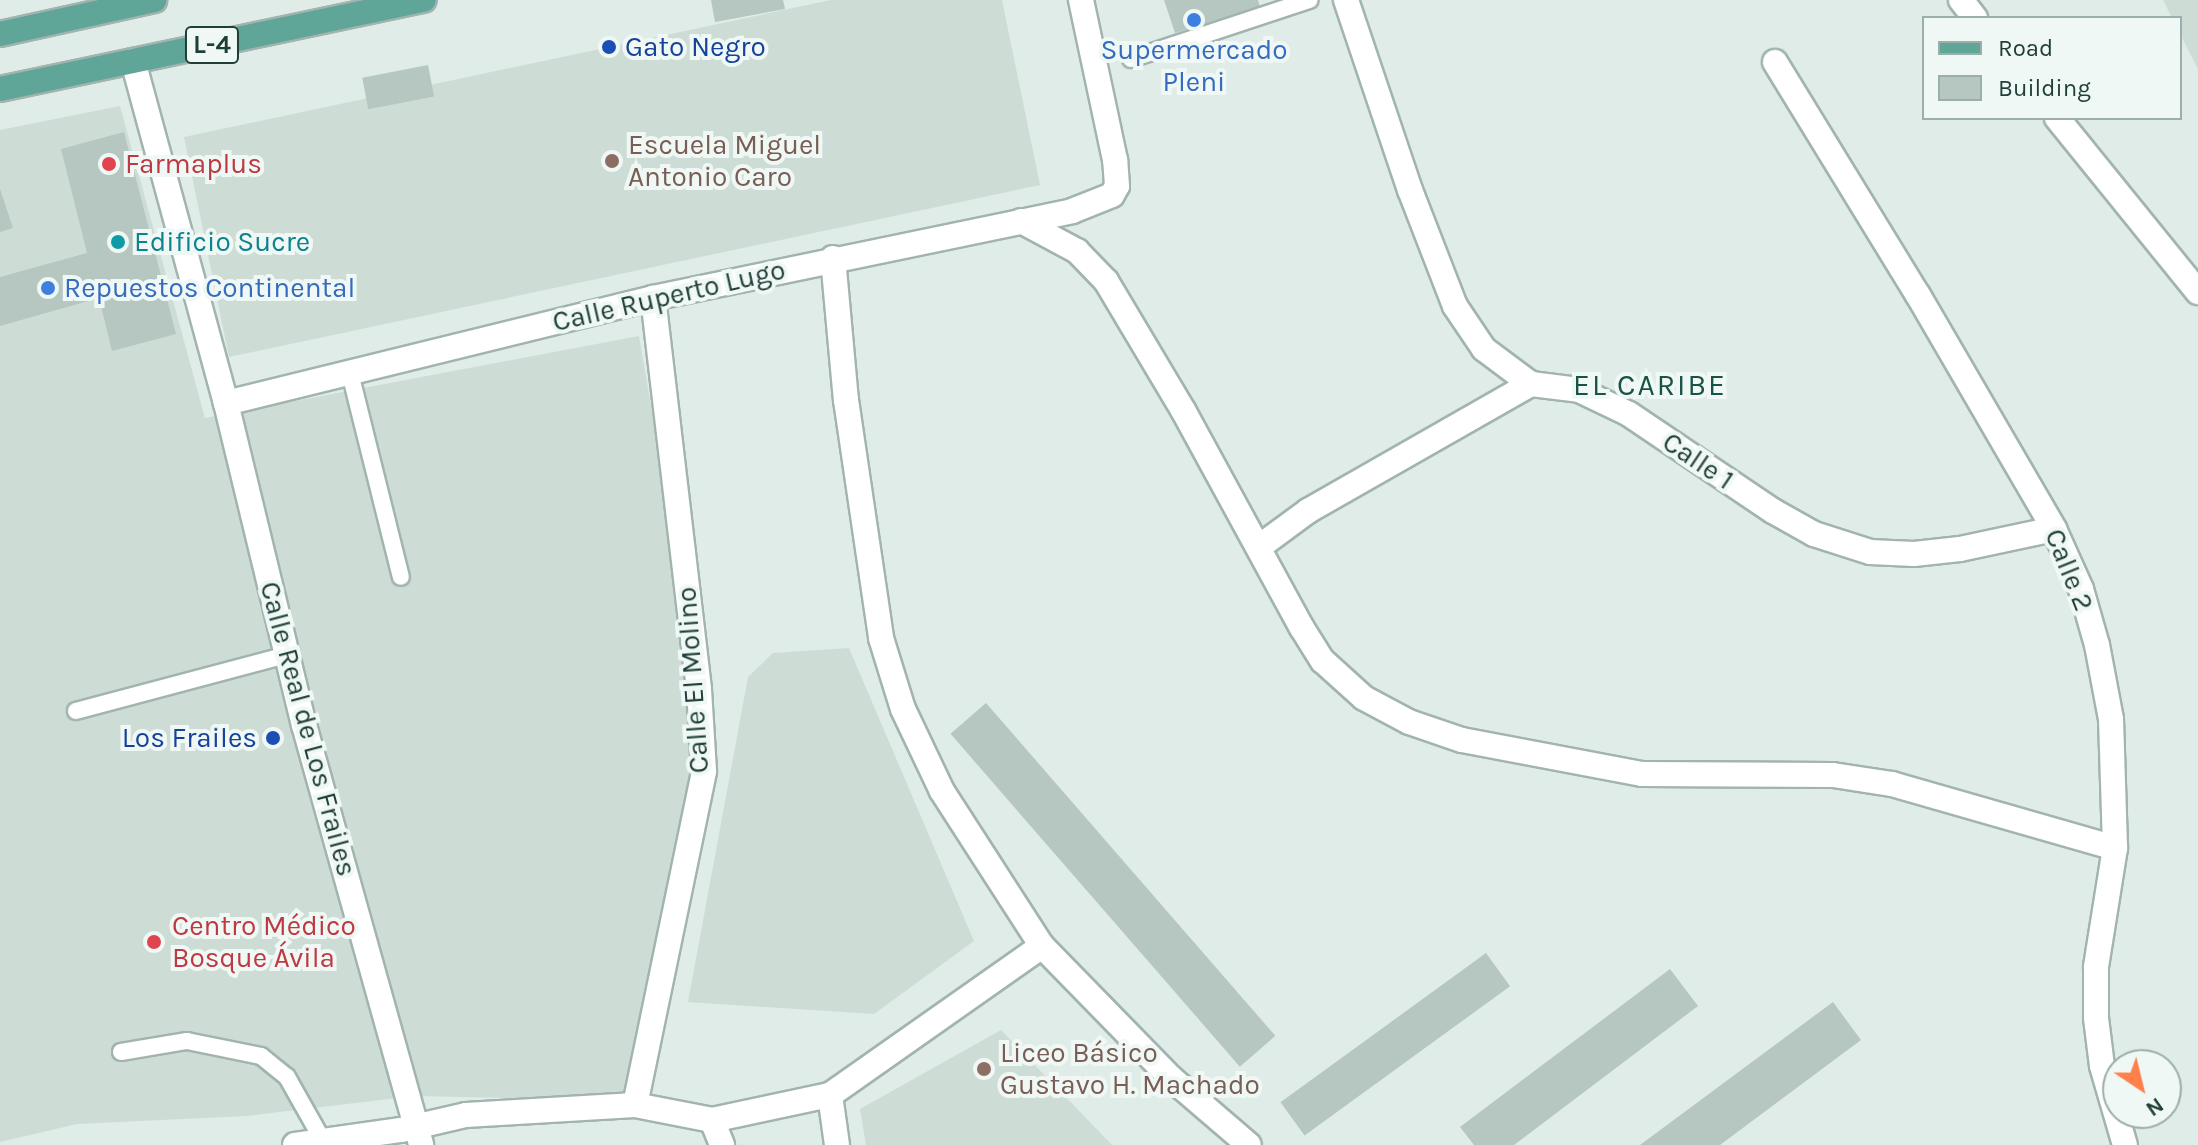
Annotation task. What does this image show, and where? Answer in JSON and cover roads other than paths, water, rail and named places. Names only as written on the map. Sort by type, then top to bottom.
[{"type":"main road","name":"L-4","points":[[0,34],[154,0]]},
{"type":"main road","name":"L-4","points":[[0,89],[424,0]]},
{"type":"street","name":"Calle Ruperto Lugo","points":[[226,403],[653,298],[833,258],[1072,211],[1112,195],[1117,175],[1081,0]]},
{"type":"street","name":"Calle 1","points":[[1346,0],[1410,190],[1455,306],[1484,349],[1531,384],[1579,390],[1629,414],[1773,511],[1814,534],[1870,552],[1914,554],[1960,549],[2054,529]]},
{"type":"street","points":[[1961,0],[1973,16]]},
{"type":"street","name":"Calle Real de Los Frailes","points":[[133,61],[226,403],[410,1137]]},
{"type":"street","name":"Calle 2","points":[[1775,62],[1918,295],[2054,529],[2081,589],[2097,645],[2111,719],[2115,848],[2096,967],[2096,1018],[2102,1066],[2125,1145]]},
{"type":"street","points":[[2059,120],[2198,292]]},
{"type":"street","points":[[1021,221],[1077,251],[1106,281],[1323,661],[1364,698],[1409,722],[1462,740],[1642,774],[1833,775],[1892,784],[2115,848]]},
{"type":"street","points":[[833,258],[846,400],[881,638],[903,709],[942,791],[1042,946],[1172,1079],[1249,1145]]},
{"type":"street","name":"Calle El Molino","points":[[635,1105],[704,771],[699,689],[653,298]]},
{"type":"street","points":[[1259,547],[1308,511],[1531,384]]},
{"type":"street","points":[[295,1145],[410,1137],[466,1115],[635,1105],[712,1120],[830,1095],[1042,946]]},
{"type":"street","points":[[830,1095],[837,1145]]},
{"type":"street","points":[[712,1120],[722,1145]]},
{"type":"lane","points":[[1131,59],[1309,0]]},
{"type":"lane","points":[[350,373],[401,577]]},
{"type":"lane","points":[[76,711],[287,655]]},
{"type":"lane","points":[[121,1052],[187,1041],[261,1056],[287,1077],[323,1141]]},
{"type":"place","name":"Supermercado Pleni","points":[[1194,20]]},
{"type":"place","name":"Gato Negro","points":[[609,47]]},
{"type":"place","name":"Escuela Miguel Antonio Caro","points":[[612,161]]},
{"type":"place","name":"Farmaplus","points":[[109,164]]},
{"type":"place","name":"Edificio Sucre","points":[[118,242]]},
{"type":"place","name":"Repuestos Continental","points":[[48,288]]},
{"type":"place","name":"Los Frailes","points":[[273,738]]},
{"type":"place","name":"Centro Médico Bosque Ávila","points":[[154,942]]},
{"type":"place","name":"Liceo Básico Gustavo H. Machado","points":[[984,1069]]},
{"type":"district","name":"EL CARIBE","points":[[1650,385]]}]
